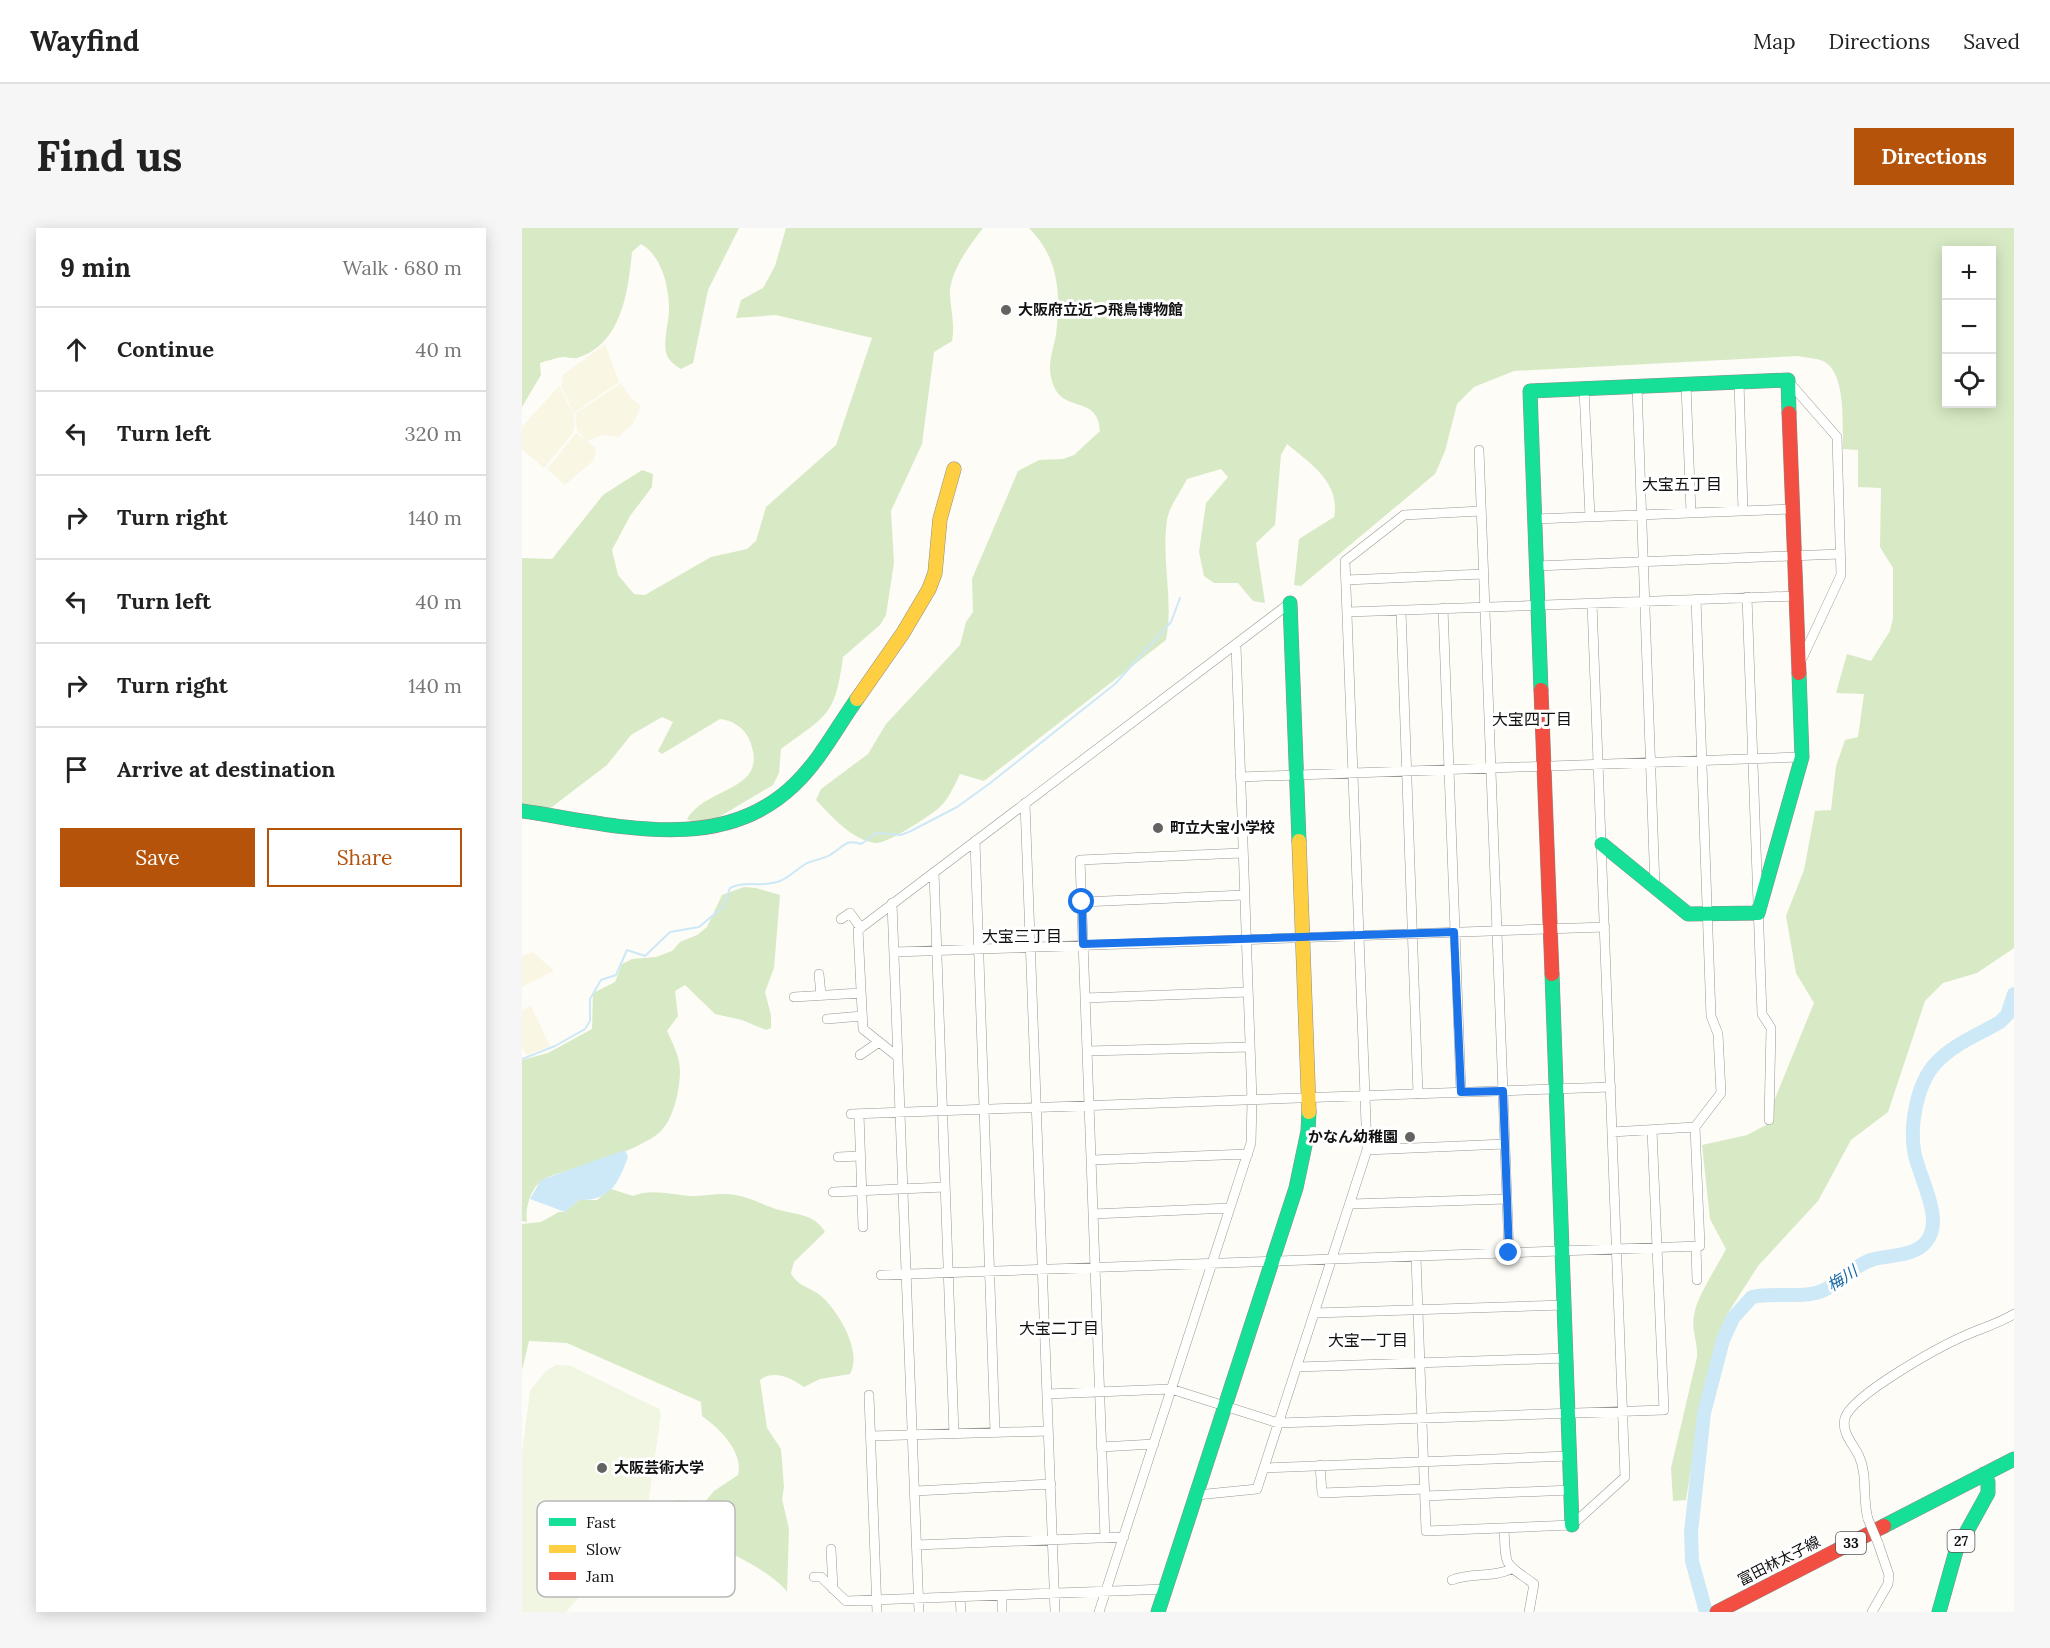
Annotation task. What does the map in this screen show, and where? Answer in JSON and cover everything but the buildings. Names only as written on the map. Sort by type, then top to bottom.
[{"type":"street","points":[[1572,1525],[1530,391],[1788,380]]},
{"type":"street","points":[[1758,913],[1802,758],[1788,380]]},
{"type":"street","points":[[1788,380],[1838,437],[1841,575],[1799,665]]},
{"type":"street","points":[[1739,382],[1743,511]]},
{"type":"street","points":[[1686,385],[1691,513]]},
{"type":"street","points":[[1637,387],[1655,887]]},
{"type":"street","points":[[1584,388],[1590,517]]},
{"type":"street","points":[[1479,450],[1509,1253]]},
{"type":"street","points":[[522,811],[655,827],[705,829],[766,809],[788,793],[805,774],[903,633],[929,589],[935,573],[942,509],[954,469]]},
{"type":"street","points":[[1535,519],[1793,509]]},
{"type":"street","points":[[1197,1495],[1257,1489],[1367,1150],[1345,561],[1404,515],[1481,511]]},
{"type":"street","points":[[1536,566],[1840,554]]},
{"type":"street","points":[[1346,580],[1484,574]]},
{"type":"street","points":[[1348,612],[1797,596]]},
{"type":"street","points":[[1747,597],[1762,1014],[1771,1028],[1769,1120]]},
{"type":"street","points":[[880,1275],[1700,1246],[1695,1128],[1721,1093],[1718,1034],[1711,1016],[1695,599]]},
{"type":"street","points":[[898,1057],[863,1029],[858,930],[1290,603]]},
{"type":"street","points":[[1158,1612],[1303,1163],[1309,1098],[1290,603]]},
{"type":"street","points":[[1416,1257],[1426,1531],[1572,1525],[1625,1478],[1592,603]]},
{"type":"street","points":[[1443,608],[1461,1092]]},
{"type":"street","points":[[1401,610],[1418,1094]]},
{"type":"street","points":[[1099,1612],[1248,1154],[1252,1133],[1236,645]]},
{"type":"street","points":[[1240,777],[1802,758]]},
{"type":"street","points":[[1025,803],[1055,1612]]},
{"type":"street","points":[[975,841],[995,1432]]},
{"type":"street","points":[[1602,844],[1688,914],[1758,913]]},
{"type":"street","points":[[1105,1538],[1080,860],[1242,853]]},
{"type":"street","points":[[934,872],[954,1434]]},
{"type":"street","points":[[1082,902],[1244,895]]},
{"type":"street","points":[[892,903],[919,1612]]},
{"type":"street","points":[[841,919],[849,913],[861,928]]},
{"type":"street","points":[[895,952],[1605,927]]},
{"type":"street","points":[[819,974],[821,995]]},
{"type":"street","points":[[1085,998],[1248,992]]},
{"type":"street","points":[[794,997],[861,993]]},
{"type":"street","points":[[827,1019],[862,1016]]},
{"type":"street","points":[[860,1055],[879,1042]]},
{"type":"street","points":[[1087,1051],[1250,1047]]},
{"type":"street","points":[[863,1227],[860,1156],[855,1114],[1611,1087]]},
{"type":"street","points":[[1612,1132],[1695,1128]]},
{"type":"street","points":[[1047,1394],[1171,1389],[1278,1423],[1664,1410],[1652,1130]]},
{"type":"street","points":[[1367,1150],[1505,1144]]},
{"type":"street","points":[[1092,1160],[1248,1154]]},
{"type":"street","points":[[837,1157],[860,1156]]},
{"type":"street","points":[[833,1192],[945,1187]]},
{"type":"street","points":[[1351,1204],[1507,1199]]},
{"type":"street","points":[[1093,1214],[1230,1208]]},
{"type":"street","points":[[1696,1246],[1697,1280]]},
{"type":"street","points":[[1315,1313],[1564,1305]]},
{"type":"street","points":[[1872,1612],[1888,1584],[1889,1575],[1868,1519],[1865,1477],[1859,1457],[1844,1428],[1845,1418],[1850,1410],[1876,1385],[1963,1337],[2014,1314]]},
{"type":"street","points":[[1297,1367],[1566,1358]]},
{"type":"street","points":[[869,1395],[877,1612]]},
{"type":"street","points":[[871,1436],[1048,1431]]},
{"type":"street","points":[[1101,1447],[1154,1444]]},
{"type":"street","points":[[1264,1468],[1569,1456]]},
{"type":"street","name":"富田林太子線","points":[[1718,1612],[2014,1459]]},
{"type":"street","points":[[1320,1465],[1322,1493],[1571,1490]]},
{"type":"street","name":"27","points":[[1938,1612],[1956,1551],[1988,1493],[1988,1482],[1984,1474]]},
{"type":"street","points":[[915,1491],[1050,1484]]},
{"type":"street","points":[[1504,1528],[1505,1554],[1511,1569],[1534,1584],[1529,1612]]},
{"type":"street","points":[[916,1545],[1124,1537]]},
{"type":"street","points":[[831,1549],[833,1589]]},
{"type":"street","points":[[1452,1580],[1465,1574],[1503,1573],[1511,1569]]},
{"type":"street","points":[[814,1577],[821,1577],[846,1601],[1166,1589]]},
{"type":"street","points":[[1002,1596],[1002,1612]]},
{"type":"street","points":[[960,1597],[961,1612]]},
{"type":"shaded area","points":[[605,344],[619,382],[574,413],[561,387],[563,375]]},
{"type":"shaded area","points":[[621,383],[631,398],[641,406],[633,424],[618,437],[604,435],[587,441],[596,448],[594,460],[565,485],[547,469],[576,433],[586,440],[577,430],[575,414]]},
{"type":"shaded area","points":[[559,386],[573,413],[575,425],[573,433],[544,468],[522,449],[522,427]]},
{"type":"shaded area","points":[[533,952],[554,971],[522,987],[522,956]]},
{"type":"shaded area","points":[[531,1006],[550,1046],[527,1055],[522,1048],[522,1010]]},
{"type":"green space","points":[[522,228],[739,228],[708,290],[693,363],[681,369],[667,355],[665,341],[669,305],[665,279],[654,255],[641,244],[632,252],[625,299],[613,329],[592,351],[577,358],[563,357],[540,363],[541,375],[522,407]]},
{"type":"green space","points":[[786,228],[983,228],[961,259],[953,277],[950,295],[952,341],[934,352],[922,444],[891,511],[894,563],[886,615],[880,625],[843,657],[836,692],[826,713],[809,729],[781,749],[779,773],[773,785],[709,823],[697,824],[687,819],[696,808],[745,779],[752,769],[754,756],[744,731],[733,723],[720,719],[662,754],[658,751],[673,722],[662,717],[631,735],[607,765],[548,810],[522,804],[522,558],[552,559],[603,495],[642,470],[653,474],[652,487],[630,516],[612,550],[618,575],[634,594],[645,595],[711,557],[747,549],[756,541],[766,507],[836,445],[872,338],[776,315],[736,318],[741,300],[763,288],[775,266]]},
{"type":"green space","points":[[1029,228],[2014,228],[2014,948],[1977,973],[1943,983],[1925,1001],[1888,1112],[1851,1140],[1818,1201],[1758,1266],[1726,1316],[1705,1381],[1686,1500],[1673,1501],[1671,1468],[1697,1357],[1694,1315],[1703,1291],[1726,1249],[1710,1219],[1702,1145],[1747,1135],[1772,1122],[1774,1101],[1814,1003],[1796,973],[1786,916],[1804,870],[1815,811],[1831,810],[1836,766],[1845,740],[1858,737],[1864,694],[1836,693],[1847,654],[1871,661],[1890,631],[1893,618],[1893,568],[1880,547],[1881,488],[1858,487],[1858,450],[1843,449],[1842,401],[1836,376],[1831,367],[1823,361],[1799,356],[1514,371],[1474,387],[1457,404],[1445,451],[1435,474],[1301,586],[1294,585],[1299,539],[1334,517],[1335,505],[1333,494],[1322,475],[1287,444],[1281,455],[1275,525],[1256,543],[1265,603],[1253,601],[1238,583],[1214,583],[1204,576],[1199,552],[1206,503],[1228,477],[1221,469],[1187,479],[1167,520],[1165,550],[1169,610],[1166,640],[984,781],[960,774],[944,803],[929,816],[890,839],[876,843],[867,841],[843,827],[816,800],[821,789],[868,754],[886,724],[960,645],[966,622],[973,612],[972,579],[1018,471],[1039,460],[1063,459],[1074,455],[1100,431],[1098,420],[1093,412],[1064,399],[1053,384],[1050,365],[1058,319],[1058,291],[1056,277],[1047,252]]},
{"type":"green space","points":[[744,887],[780,895],[774,968],[765,992],[771,1015],[771,1028],[766,1030],[742,1020],[715,1014],[685,985],[675,991],[678,1016],[667,1031],[679,1062],[680,1077],[677,1096],[666,1125],[651,1139],[629,1150],[545,1178],[530,1197],[527,1222],[522,1221],[522,1060],[548,1053],[592,1029],[593,993],[615,982],[622,964],[632,959],[656,957],[672,951],[680,942],[697,935],[707,927],[722,895]]},
{"type":"green space","points":[[611,1189],[633,1196],[647,1192],[692,1196],[737,1195],[773,1208],[809,1217],[825,1232],[794,1262],[791,1273],[800,1283],[820,1295],[841,1321],[851,1343],[853,1354],[850,1374],[820,1379],[804,1387],[777,1375],[760,1380],[767,1428],[781,1449],[784,1487],[782,1499],[789,1529],[787,1592],[774,1579],[735,1556],[735,1501],[706,1501],[714,1491],[738,1475],[739,1466],[729,1441],[702,1416],[701,1402],[567,1343],[529,1341],[522,1370],[522,1224],[541,1222],[559,1212],[565,1212],[579,1200],[597,1200]]},
{"type":"green space","points":[[556,1365],[571,1366],[659,1409],[661,1414],[648,1501],[537,1501],[537,1597],[579,1597],[566,1612],[522,1612],[522,1454],[530,1391],[546,1371]]},
{"type":"water","points":[[625,1150],[628,1157],[620,1175],[616,1183],[605,1194],[590,1200],[579,1200],[565,1212],[530,1199],[541,1180]]},
{"type":"waterway","points":[[522,1059],[555,1046],[585,1029],[590,1021],[590,999],[601,980],[616,975],[627,950],[645,956],[670,932],[699,927],[723,907],[730,888],[780,881],[807,863],[827,856],[848,843],[861,844],[877,833],[901,835],[957,807],[1115,684],[1171,622],[1180,598]]},
{"type":"waterway","name":"梅川","points":[[1706,1612],[1692,1561],[1691,1532],[1704,1413],[1723,1340],[1733,1318],[1752,1297],[1816,1293],[1831,1286],[1864,1263],[1877,1258],[1908,1253],[1926,1242],[1931,1232],[1932,1209],[1916,1160],[1913,1140],[1914,1117],[1919,1093],[1929,1072],[1942,1057],[1958,1045],[2000,1022],[2007,1015],[2014,994]]},
{"type":"traffic: fast","points":[[1541,690],[1530,391],[1788,380],[1789,413]]},
{"type":"traffic: fast","points":[[1290,603],[1299,841]]},
{"type":"traffic: fast","points":[[1602,844],[1688,914],[1758,913],[1802,757],[1799,673]]},
{"type":"traffic: fast","points":[[522,811],[593,823],[665,830],[700,828],[734,821],[766,807],[795,784],[820,754],[857,699]]},
{"type":"traffic: fast","points":[[1552,974],[1572,1525]]},
{"type":"traffic: fast","points":[[1158,1612],[1296,1188],[1308,1131],[1309,1112]]},
{"type":"traffic: fast","points":[[1884,1526],[2014,1459]]},
{"type":"traffic: fast","points":[[1939,1612],[1956,1551],[1988,1493],[1988,1482],[1984,1474]]},
{"type":"traffic: slow","points":[[857,699],[903,633],[929,589],[935,573],[940,519],[954,469]]},
{"type":"traffic: slow","points":[[1299,841],[1309,1112]]},
{"type":"traffic: jam","points":[[1789,413],[1799,673]]},
{"type":"traffic: jam","points":[[1541,690],[1552,974]]},
{"type":"traffic: jam","points":[[1717,1612],[1884,1526]]},
{"type":"place","name":"大阪府立近つ飛鳥博物館","points":[[1006,310]]},
{"type":"place","name":"町立大宝小学校","points":[[1158,828]]},
{"type":"place","name":"かなん幼稚園","points":[[1410,1137]]},
{"type":"place","name":"大阪芸術大学","points":[[602,1468]]},
{"type":"district","name":"大宝五丁目","points":[[1682,484]]},
{"type":"district","name":"大宝四丁目","points":[[1532,719]]},
{"type":"district","name":"大宝三丁目","points":[[1022,936]]},
{"type":"district","name":"大宝二丁目","points":[[1059,1328]]},
{"type":"district","name":"大宝一丁目","points":[[1368,1340]]},
{"type":"route","points":[[1082,902],[1083,944],[1454,932],[1461,1092],[1503,1091],[1509,1253]]}]
